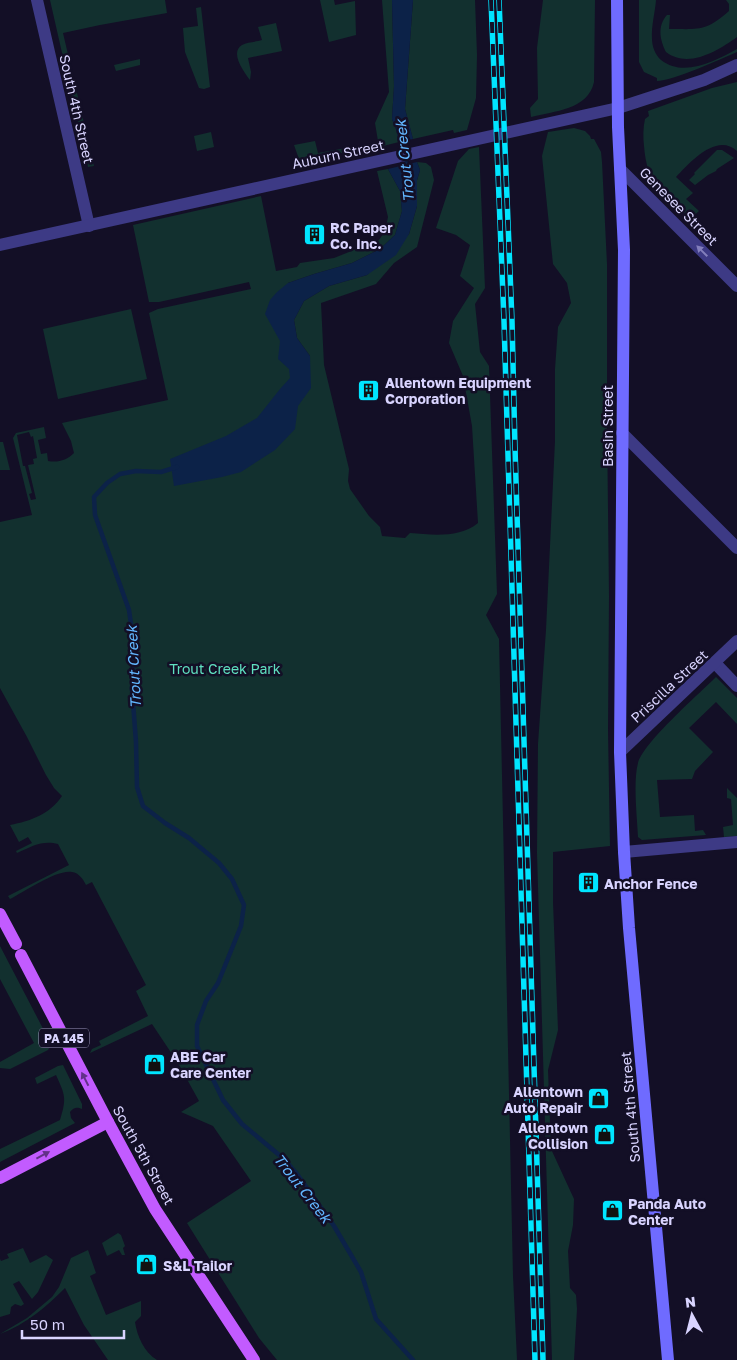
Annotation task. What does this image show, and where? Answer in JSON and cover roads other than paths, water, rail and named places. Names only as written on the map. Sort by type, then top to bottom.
[{"type":"main road","name":"Basin Street","points":[[616,0],[624,250],[620,752],[624,852]]},
{"type":"main road","name":"South 4th Street","points":[[624,852],[629,928],[668,1360]]},
{"type":"main road","name":"South 5th Street","points":[[0,914],[108,1122],[156,1209],[252,1360]]},
{"type":"main road","points":[[0,1178],[108,1122]]},
{"type":"street","name":"South 4th Street","points":[[37,0],[89,226]]},
{"type":"street","name":"Auburn Street","points":[[0,245],[618,108],[704,80],[737,65]]},
{"type":"street","name":"Genesee Street","points":[[620,169],[737,286]]},
{"type":"street","points":[[622,433],[737,548]]},
{"type":"street","name":"Priscilla Street","points":[[620,752],[715,664],[737,641]]},
{"type":"street","points":[[715,664],[737,686]]},
{"type":"street","points":[[624,852],[737,842]]},
{"type":"water","points":[[392,0],[413,0],[405,109],[413,139],[399,142],[392,119],[394,86]]},
{"type":"water","points":[[417,162],[420,170],[417,180],[417,206],[409,234],[396,255],[367,275],[329,286],[304,301],[294,320],[297,338],[310,356],[311,388],[298,406],[295,429],[275,450],[241,472],[174,486],[170,459],[226,436],[257,418],[290,378],[289,369],[278,359],[280,341],[265,314],[270,300],[288,283],[352,263],[380,249],[395,235],[402,211],[400,191],[388,169]]},
{"type":"waterway","name":"Trout Creek","points":[[403,137],[406,149],[405,169]]},
{"type":"waterway","name":"Trout Creek","points":[[177,467],[161,472],[136,471],[120,474],[107,483],[94,497],[95,515],[129,610],[134,645],[132,689],[137,787],[143,806],[189,838],[219,863],[232,879],[244,905],[241,926],[218,983],[206,1001],[197,1025],[197,1046],[223,1100],[242,1124],[284,1159],[334,1226],[361,1272],[376,1319],[413,1360]]},
{"type":"railway","points":[[491,0],[504,321],[535,1360]]},
{"type":"railway","points":[[499,0],[512,321],[543,1360]]},
{"type":"place","name":"RC Paper Co. Inc.","points":[[314,235]]},
{"type":"place","name":"Allentown Equipment Corporation","points":[[369,390]]},
{"type":"place","name":"Anchor Fence","points":[[588,883]]},
{"type":"place","name":"ABE Car Care Center","points":[[154,1064]]},
{"type":"place","name":"Allentown Auto Repair","points":[[599,1099]]},
{"type":"place","name":"Allentown Collision","points":[[604,1135]]},
{"type":"place","name":"Panda Auto Center","points":[[612,1211]]},
{"type":"place","name":"S&L Tailor","points":[[147,1265]]},
{"type":"park label","name":"Trout Creek Park","points":[[225,668]]}]
